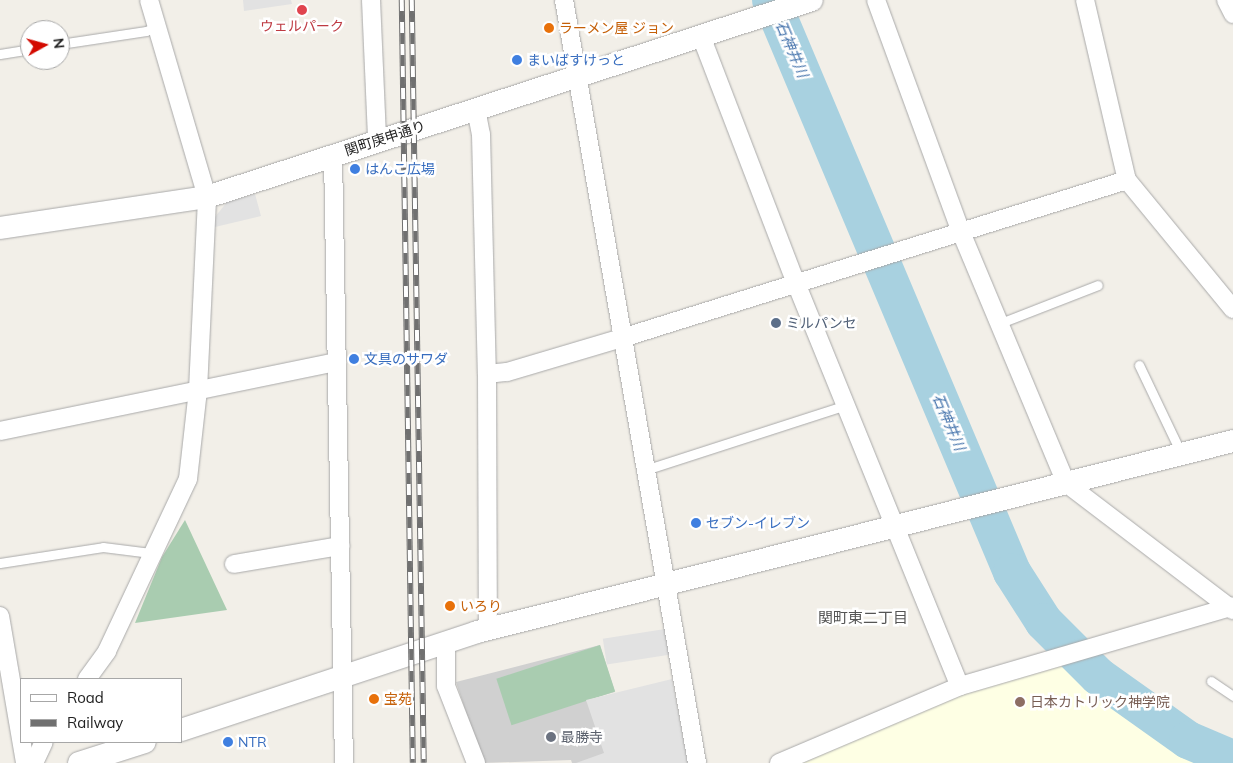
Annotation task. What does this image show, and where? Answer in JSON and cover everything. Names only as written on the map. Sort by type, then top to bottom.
[{"type":"street","points":[[88,678],[107,652],[151,553],[188,479],[198,390],[207,197],[149,0]]},
{"type":"street","points":[[371,0],[377,140]]},
{"type":"street","points":[[564,0],[697,763]]},
{"type":"street","name":"関町庚申通り","points":[[0,228],[207,197],[334,154],[812,0]]},
{"type":"street","points":[[876,0],[960,232],[1066,483],[1232,608]]},
{"type":"street","points":[[1085,0],[1127,180],[1233,310]]},
{"type":"street","points":[[1226,0],[1233,14]]},
{"type":"street","points":[[701,36],[796,284],[960,686]]},
{"type":"street","points":[[476,109],[481,134],[487,374],[488,629]]},
{"type":"street","points":[[334,154],[344,763]]},
{"type":"street","points":[[487,374],[507,372],[622,338],[796,284],[867,259],[1127,180]]},
{"type":"street","points":[[0,431],[337,362]]},
{"type":"street","points":[[182,730],[488,629],[1233,440]]},
{"type":"street","points":[[234,564],[340,546]]},
{"type":"street","points":[[779,763],[960,686],[1084,648],[1232,608]]},
{"type":"street","points":[[0,616],[20,738]]},
{"type":"street","points":[[446,642],[446,686],[476,763]]},
{"type":"street","points":[[21,743],[24,763]]},
{"type":"street","points":[[34,763],[44,743]]},
{"type":"street","points":[[80,763],[142,743]]},
{"type":"lane","points":[[70,42],[146,31],[157,26]]},
{"type":"lane","points":[[0,54],[20,51]]},
{"type":"lane","points":[[998,325],[1098,285]]},
{"type":"lane","points":[[1139,365],[1182,454]]},
{"type":"lane","points":[[645,470],[846,405]]},
{"type":"lane","points":[[0,562],[103,547],[151,553]]},
{"type":"lane","points":[[1211,681],[1233,696]]},
{"type":"shaded area","points":[[243,0],[291,0],[292,4],[244,11]]},
{"type":"shaded area","points":[[255,194],[261,216],[215,227],[215,217],[227,202]]},
{"type":"shaded area","points":[[185,520],[227,610],[135,623],[162,557]]},
{"type":"shaded area","points":[[665,629],[669,655],[607,665],[603,639]]},
{"type":"shaded area","points":[[600,645],[615,692],[586,700],[627,763],[572,763],[571,760],[483,763],[456,682]]},
{"type":"shaded area","points":[[600,645],[615,692],[511,725],[496,679]]},
{"type":"shaded area","name":"日本カトリック神学院","points":[[1065,663],[1125,716],[1201,763],[794,763],[961,689]]},
{"type":"shaded area","points":[[672,679],[688,763],[576,763],[604,753],[586,700]]},
{"type":"waterway","name":"石神井川","points":[[771,0],[1012,572],[1044,622],[1098,676],[1188,740],[1233,759]]},
{"type":"railway","points":[[402,0],[413,763]]},
{"type":"railway","points":[[412,0],[424,763]]},
{"type":"place","name":"ウェルパーク","points":[[302,10]]},
{"type":"place","name":"ラーメン屋 ジョン","points":[[549,28]]},
{"type":"place","name":"まいばすけっと","points":[[517,60]]},
{"type":"place","name":"はんこ広場","points":[[355,169]]},
{"type":"place","name":"ミルパンセ","points":[[776,323]]},
{"type":"place","name":"文具のサワダ","points":[[354,359]]},
{"type":"place","name":"セブン-イレブン","points":[[696,523]]},
{"type":"place","name":"いろり","points":[[450,606]]},
{"type":"place","name":"宝苑","points":[[374,699]]},
{"type":"place","name":"日本カトリック神学院","points":[[1020,702]]},
{"type":"place","name":"最勝寺","points":[[551,737]]},
{"type":"place","name":"NTR","points":[[228,742]]},
{"type":"district","name":"関町東二丁目","points":[[863,618]]}]
